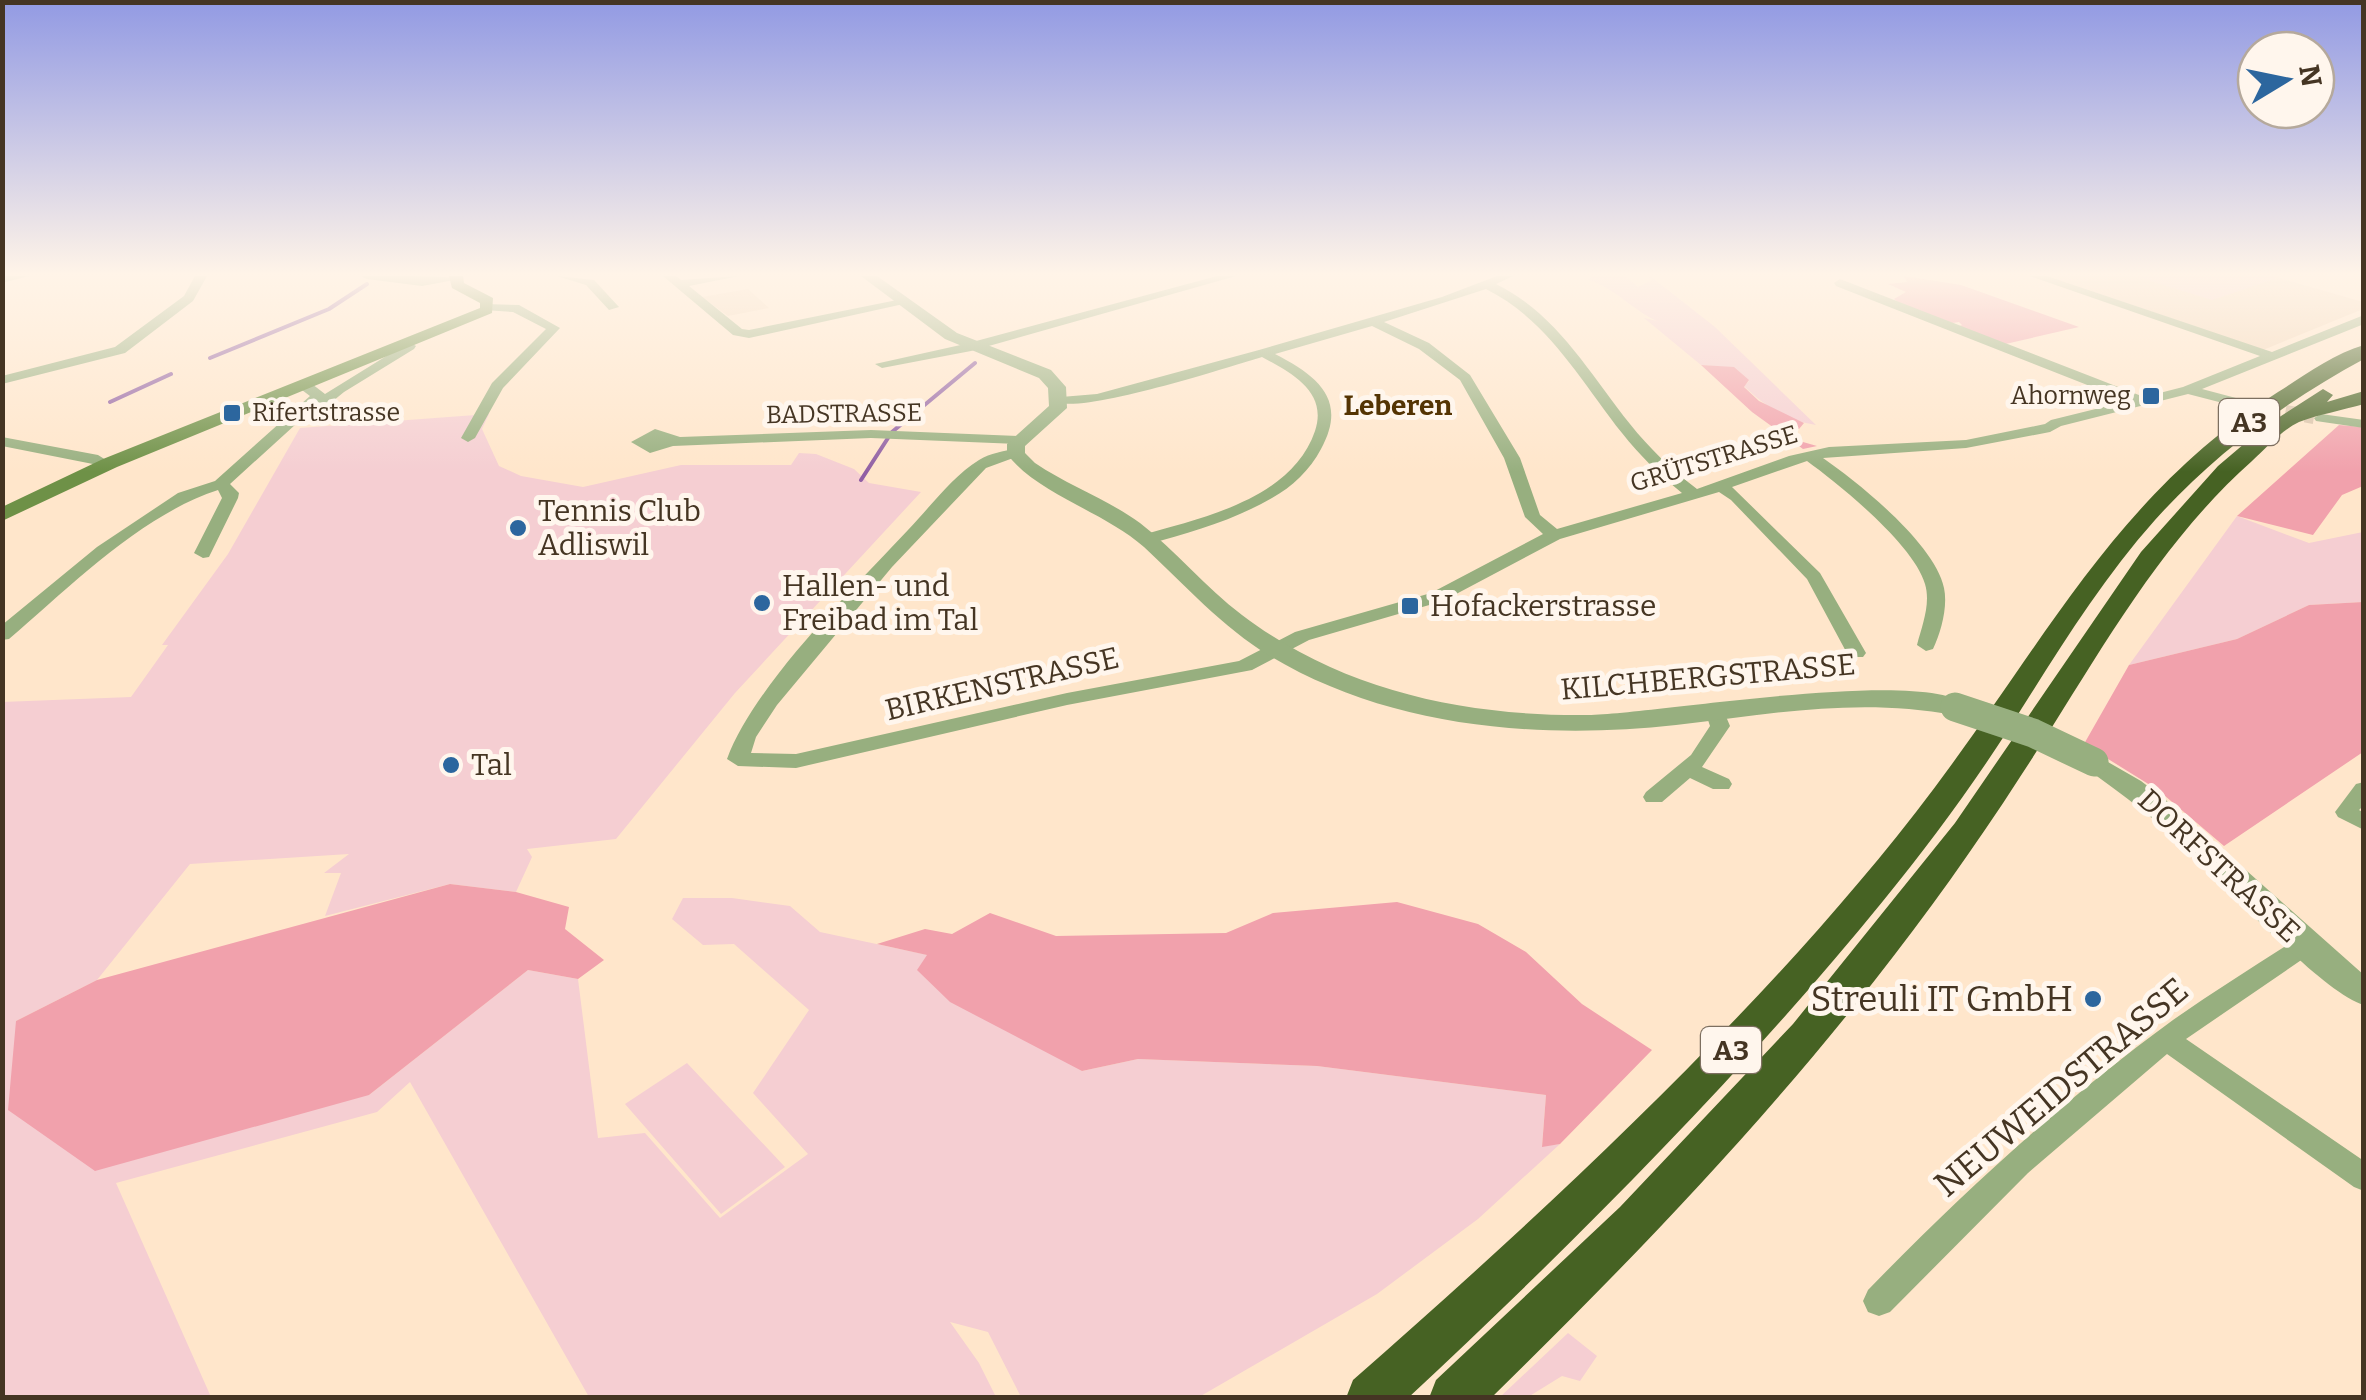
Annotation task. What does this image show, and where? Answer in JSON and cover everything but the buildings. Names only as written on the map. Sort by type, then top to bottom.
[{"type":"highway","name":"A3","points":[[1371,1398],[1616,1169],[1814,960],[1932,813],[2082,594],[2149,512],[2241,428],[2296,389],[2364,350]]},
{"type":"highway","name":"A3","points":[[1454,1398],[1687,1167],[1829,1007],[1971,824],[2156,546],[2216,480],[2281,425],[2364,370]]},
{"type":"highway","points":[[2281,425],[2364,397]]},
{"type":"main road","points":[[2,507],[104,462],[421,341]]},
{"type":"main road","points":[[2,515],[104,462]]},
{"type":"street","points":[[2,380],[120,350],[131,341]]},
{"type":"street","points":[[468,438],[496,386],[541,341]]},
{"type":"street","points":[[964,341],[1045,374],[1058,388],[1060,402],[1054,412],[1017,447]]},
{"type":"street","points":[[882,364],[988,341]]},
{"type":"street","points":[[1060,402],[1098,398],[1308,341]]},
{"type":"street","points":[[1414,341],[1465,378],[1512,458],[1534,517],[1554,534]]},
{"type":"street","points":[[1557,341],[1644,450],[1695,495]]},
{"type":"street","points":[[1989,341],[2139,400]]},
{"type":"street","points":[[2229,341],[2272,356]]},
{"type":"street","points":[[2188,390],[2308,341]]},
{"type":"street","points":[[270,440],[286,435],[339,388],[409,346]]},
{"type":"street","points":[[1148,540],[1251,502],[1292,477],[1307,462],[1326,426],[1327,410],[1321,394],[1295,370],[1264,354]]},
{"type":"street","points":[[2,635],[103,551],[184,496],[221,484],[317,398],[318,392],[307,386]]},
{"type":"street","name":"GRÜTSTRASSE","points":[[1274,647],[1437,597],[1554,534],[1695,495],[1810,456],[1999,440],[2188,390],[2246,405]]},
{"type":"street","points":[[2320,418],[2364,424]]},
{"type":"street","name":"BADSTRASSE","points":[[672,442],[870,434],[1017,447]]},
{"type":"street","points":[[2,441],[104,462]]},
{"type":"street","name":"KILCHBERGSTRASSE","points":[[1017,447],[1034,472],[1099,504],[1148,540],[1220,608],[1274,647],[1357,688],[1416,705],[1484,719],[1597,723],[1844,694],[1955,707]]},
{"type":"street","name":"BIRKENSTRASSE","points":[[1017,447],[982,466],[902,542],[771,704],[738,748],[738,760],[796,761],[1067,699],[1246,666],[1274,647]]},
{"type":"street","points":[[1810,456],[1910,543],[1924,560],[1934,579],[1937,598],[1926,645]]},
{"type":"street","points":[[203,552],[230,498],[231,493],[221,484]]},
{"type":"street","points":[[1721,486],[1737,497],[1814,577],[1856,652]]},
{"type":"street","name":"DORFSTRASSE","points":[[1955,707],[2033,733],[2094,762],[2140,790],[2182,825],[2304,946],[2364,992]]},
{"type":"street","points":[[1654,797],[1688,769],[1720,726],[1715,711]]},
{"type":"street","points":[[1688,769],[1721,784]]},
{"type":"street","points":[[2364,789],[2346,812],[2364,824]]},
{"type":"street","name":"NEUWEIDSTRASSE","points":[[1880,1301],[1979,1200],[2166,1040],[2304,946]]},
{"type":"street","points":[[2166,1040],[2364,1178]]},
{"type":"shaded area","points":[[1672,341],[1730,341],[1816,425],[1768,406],[1744,386],[1749,381],[1734,368],[1701,365]]},
{"type":"shaded area","points":[[2238,341],[2284,341],[2263,350]]},
{"type":"shaded area","points":[[1701,365],[1734,367],[1749,380],[1744,387],[1759,401],[1804,423],[1799,429],[1789,425],[1784,428],[1796,440],[1817,446],[1803,449],[1752,412]]},
{"type":"shaded area","points":[[489,414],[482,429],[499,466],[521,476],[583,487],[681,465],[791,465],[799,453],[816,454],[854,469],[869,483],[921,492],[735,693],[616,839],[527,849],[532,857],[516,892],[450,884],[325,916],[341,873],[324,873],[349,854],[190,864],[97,980],[16,1021],[369,1095],[528,970],[578,979],[598,1138],[645,1133],[720,1218],[808,1154],[753,1093],[809,1010],[734,944],[703,945],[672,919],[683,898],[732,898],[790,906],[820,932],[928,955],[1082,1071],[1138,1059],[1317,1066],[1546,1095],[1542,1146],[1560,1144],[1478,1219],[1377,1294],[1199,1397],[1021,1397],[988,1332],[950,1322],[979,1363],[996,1397],[589,1397],[410,1082],[377,1112],[116,1183],[211,1397],[3,1397],[2,702],[131,697],[168,645],[162,645],[228,554],[300,428]]},
{"type":"shaded area","points":[[2339,425],[2363,427],[2363,486],[2342,495],[2313,535],[2237,516]]},
{"type":"shaded area","points":[[2237,516],[2309,543],[2363,532],[2363,602],[2309,605],[2237,639],[2129,665]]},
{"type":"shaded area","points":[[2363,602],[2363,752],[2224,846],[2158,790],[2084,744],[2129,665],[2237,639],[2309,605]]},
{"type":"shaded area","points":[[450,884],[516,892],[569,907],[565,929],[604,960],[578,979],[528,970],[369,1095],[95,1171],[8,1110],[16,1021],[97,980]]},
{"type":"shaded area","points":[[1397,902],[1478,924],[1526,952],[1582,1004],[1652,1050],[1560,1144],[1542,1147],[1546,1095],[1317,1066],[1138,1059],[1082,1071],[950,1002],[917,970],[927,955],[877,944],[925,929],[952,934],[990,913],[1056,936],[1226,933],[1273,913]]},
{"type":"shaded area","points":[[687,1063],[785,1167],[721,1214],[625,1104]]},
{"type":"shaded area","points":[[1568,1333],[1597,1356],[1580,1381],[1562,1376],[1528,1397],[1500,1397]]},
{"type":"waterway","points":[[210,358],[250,341]]},
{"type":"waterway","points":[[892,432],[975,363]]},
{"type":"waterway","points":[[110,402],[171,374]]},
{"type":"waterway","points":[[861,480],[888,438]]},
{"type":"tunnel","points":[[2246,405],[2314,417]]},
{"type":"place","name":"Ahornweg","points":[[2151,396]]},
{"type":"place","name":"Rifertstrasse","points":[[232,413]]},
{"type":"place","name":"Tennis Club Adliswil","points":[[518,528]]},
{"type":"place","name":"Hallen- und Freibad im Tal","points":[[762,603]]},
{"type":"place","name":"Hofackerstrasse","points":[[1410,606]]},
{"type":"place","name":"Tal","points":[[451,765]]},
{"type":"place","name":"Streuli IT GmbH","points":[[2093,999]]},
{"type":"district","name":"Leberen","points":[[1398,405]]}]
